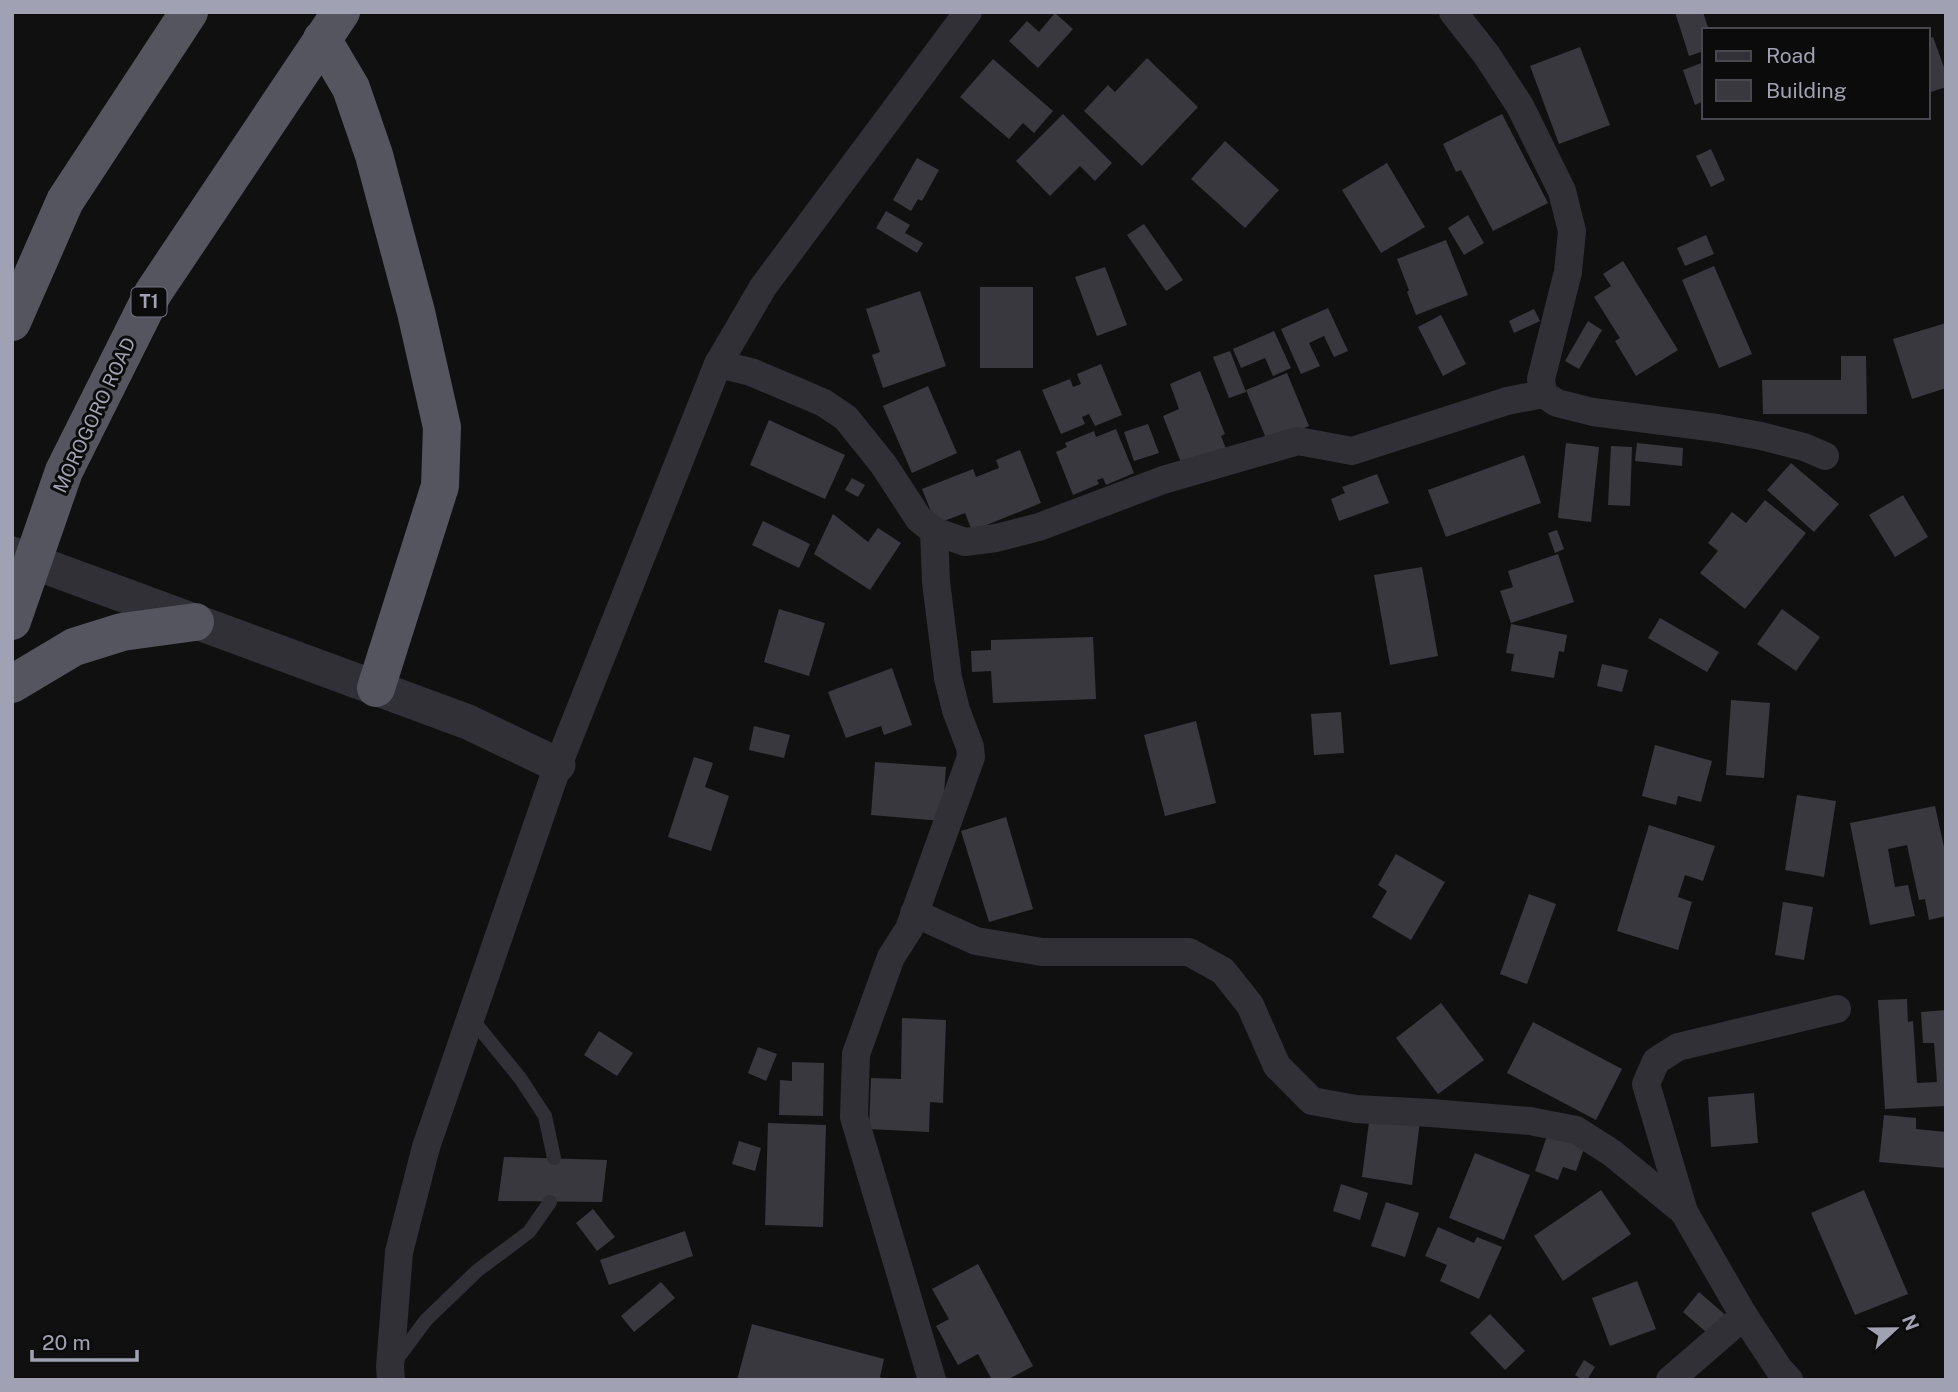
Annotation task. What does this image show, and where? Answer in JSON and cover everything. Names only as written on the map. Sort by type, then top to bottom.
[{"type":"highway","points":[[12,322],[65,201],[189,12]]},
{"type":"highway","points":[[331,26],[374,155],[416,312],[442,427],[440,486],[376,688]]},
{"type":"highway","name":"MOROGORO ROAD","points":[[12,621],[23,558],[153,293],[331,26]]},
{"type":"highway","points":[[12,684],[74,648],[122,632],[195,622]]},
{"type":"street","points":[[391,1374],[399,1252],[426,1147],[558,765],[718,363],[763,287],[968,12]]},
{"type":"street","points":[[1453,12],[1486,54],[1520,106],[1562,191],[1572,231],[1568,272],[1542,373],[1544,394],[1557,403],[1593,412],[1761,436],[1804,447],[1825,456]]},
{"type":"street","points":[[718,363],[751,372],[824,403],[846,418],[883,464],[914,512],[934,531],[965,542],[996,538],[1039,527],[1163,480],[1298,441],[1352,451],[1507,401],[1544,394]]},
{"type":"street","points":[[932,1380],[854,1117],[856,1054],[891,957],[909,929],[971,757],[948,678],[936,582],[934,531]]},
{"type":"street","points":[[23,558],[468,722],[558,765]]},
{"type":"street","points":[[914,913],[976,941],[1042,952],[1189,953],[1223,971],[1250,1005],[1277,1066],[1312,1101],[1356,1109],[1431,1112],[1530,1121],[1577,1130],[1612,1153],[1684,1212]]},
{"type":"street","points":[[1788,1380],[1744,1317],[1684,1212],[1646,1084],[1656,1061],[1678,1046],[1837,1009]]},
{"type":"street","points":[[1670,1380],[1744,1317]]},
{"type":"lane","points":[[471,1018],[520,1078],[545,1116],[554,1158]]},
{"type":"lane","points":[[391,1374],[426,1320],[478,1270],[529,1232],[550,1202]]},
{"type":"building","points":[[1675,12],[1703,12],[1708,28],[1702,28],[1702,52],[1689,56]]},
{"type":"building","points":[[1055,13],[1073,29],[1038,68],[1009,41],[1027,21],[1039,32]]},
{"type":"building","points":[[1933,37],[1946,73],[1946,87],[1930,92],[1930,38]]},
{"type":"building","points":[[1580,47],[1610,125],[1559,144],[1530,66]]},
{"type":"building","points":[[1147,58],[1198,107],[1142,166],[1084,111],[1108,85],[1115,92]]},
{"type":"building","points":[[993,59],[1053,111],[1034,133],[1023,123],[1009,139],[960,97]]},
{"type":"building","points":[[1702,63],[1702,102],[1695,105],[1683,70]]},
{"type":"building","points":[[1063,114],[1112,163],[1095,181],[1080,166],[1050,196],[1016,161]]},
{"type":"building","points":[[1502,114],[1548,203],[1493,231],[1461,170],[1456,172],[1443,144]]},
{"type":"building","points":[[1225,141],[1279,190],[1245,228],[1191,179]]},
{"type":"building","points":[[1711,149],[1725,180],[1711,187],[1696,156]]},
{"type":"building","points":[[917,158],[939,170],[922,201],[918,199],[911,211],[893,200]]},
{"type":"building","points":[[1387,163],[1425,227],[1381,253],[1342,190]]},
{"type":"building","points":[[886,211],[910,225],[905,233],[923,243],[917,253],[876,228]]},
{"type":"building","points":[[1468,215],[1484,243],[1464,255],[1448,228]]},
{"type":"building","points":[[1144,224],[1183,280],[1166,291],[1127,235]]},
{"type":"building","points":[[1706,235],[1714,254],[1685,266],[1677,248]]},
{"type":"building","points":[[1446,240],[1468,295],[1416,315],[1397,259]]},
{"type":"building","points":[[1623,261],[1678,350],[1636,376],[1615,341],[1620,338],[1594,297],[1611,286],[1603,274]]},
{"type":"building","points":[[1714,266],[1752,354],[1719,368],[1682,280]]},
{"type":"building","points":[[1105,267],[1127,325],[1097,336],[1075,277]]},
{"type":"building","points":[[980,287],[1033,287],[1033,368],[980,368]]},
{"type":"building","points":[[920,291],[946,366],[883,388],[872,355],[880,352],[866,309]]},
{"type":"building","points":[[1328,308],[1348,351],[1334,357],[1324,336],[1309,343],[1320,366],[1301,374],[1281,329]]},
{"type":"building","points":[[1534,309],[1540,321],[1514,333],[1509,321]]},
{"type":"building","points":[[1441,315],[1466,364],[1443,376],[1418,327]]},
{"type":"building","points":[[1588,321],[1602,330],[1579,369],[1565,361]]},
{"type":"building","points":[[1946,323],[1946,388],[1912,399],[1893,339]]},
{"type":"building","points":[[1274,331],[1291,368],[1273,376],[1265,358],[1241,368],[1233,349]]},
{"type":"building","points":[[1230,351],[1246,392],[1229,398],[1213,357]]},
{"type":"building","points":[[1841,356],[1866,356],[1867,414],[1763,414],[1762,380],[1841,380]]},
{"type":"building","points":[[1101,364],[1122,415],[1095,426],[1089,414],[1082,417],[1085,424],[1061,434],[1042,390],[1070,379],[1073,387],[1081,384],[1077,374]]},
{"type":"building","points":[[1200,371],[1225,434],[1221,436],[1229,456],[1182,465],[1163,416],[1179,409],[1170,384]]},
{"type":"building","points":[[1287,373],[1309,426],[1268,443],[1246,390]]},
{"type":"building","points":[[928,386],[957,453],[912,473],[883,406]]},
{"type":"building","points":[[769,420],[845,455],[825,499],[750,465]]},
{"type":"building","points":[[1148,424],[1159,453],[1134,461],[1124,432]]},
{"type":"building","points":[[1116,429],[1134,473],[1106,485],[1103,478],[1097,480],[1099,484],[1073,495],[1056,452],[1067,447],[1065,443],[1094,431],[1096,437]]},
{"type":"building","points":[[1566,443],[1599,447],[1591,522],[1558,518]]},
{"type":"building","points":[[1637,443],[1683,448],[1682,466],[1635,461]]},
{"type":"building","points":[[1611,446],[1632,447],[1630,506],[1608,505]]},
{"type":"building","points":[[1020,450],[1041,503],[972,531],[965,513],[936,524],[922,489],[973,469],[976,477],[999,468],[996,460]]},
{"type":"building","points":[[1524,455],[1541,503],[1446,537],[1428,490]]},
{"type":"building","points":[[1791,463],[1839,504],[1814,532],[1767,490]]},
{"type":"building","points":[[1377,474],[1389,503],[1339,521],[1331,499],[1345,493],[1342,487]]},
{"type":"building","points":[[852,478],[865,485],[858,497],[845,490]]},
{"type":"building","points":[[1903,495],[1928,537],[1895,557],[1869,515]]},
{"type":"building","points":[[1765,500],[1806,533],[1745,609],[1700,573],[1718,551],[1708,543],[1732,512],[1746,523]]},
{"type":"building","points":[[833,514],[868,542],[878,528],[901,543],[870,590],[814,554]]},
{"type":"building","points":[[763,521],[810,544],[799,568],[752,545]]},
{"type":"building","points":[[1557,530],[1564,549],[1555,553],[1548,533]]},
{"type":"building","points":[[1558,554],[1574,602],[1511,623],[1500,591],[1513,587],[1508,571]]},
{"type":"building","points":[[1422,567],[1438,656],[1390,665],[1374,575]]},
{"type":"building","points":[[779,609],[825,623],[809,676],[764,662]]},
{"type":"building","points":[[1782,609],[1820,637],[1796,671],[1757,644]]},
{"type":"building","points":[[1660,618],[1719,652],[1707,672],[1648,638]]},
{"type":"building","points":[[1511,624],[1567,635],[1564,652],[1559,651],[1554,678],[1511,671],[1514,654],[1506,653]]},
{"type":"building","points":[[1093,637],[1096,699],[993,703],[991,671],[972,672],[971,651],[991,650],[991,640]]},
{"type":"building","points":[[1602,664],[1628,670],[1622,692],[1597,686]]},
{"type":"building","points":[[892,668],[912,725],[884,735],[881,726],[846,738],[828,692]]},
{"type":"building","points":[[1731,700],[1770,703],[1764,778],[1726,775]]},
{"type":"building","points":[[1341,712],[1344,753],[1314,755],[1311,714]]},
{"type":"building","points":[[1196,721],[1216,803],[1165,816],[1144,735]]},
{"type":"building","points":[[754,726],[790,735],[784,758],[749,750]]},
{"type":"building","points":[[1655,745],[1712,761],[1701,802],[1678,796],[1676,805],[1642,796]]},
{"type":"building","points":[[694,757],[713,763],[705,787],[729,796],[711,851],[668,837]]},
{"type":"building","points":[[875,762],[946,767],[942,821],[871,815]]},
{"type":"building","points":[[1797,795],[1836,801],[1824,877],[1785,870]]},
{"type":"building","points":[[1935,806],[1946,856],[1946,916],[1929,920],[1925,899],[1919,900],[1907,845],[1888,849],[1895,887],[1908,885],[1915,916],[1870,925],[1850,823]]},
{"type":"building","points":[[1006,817],[1033,909],[989,922],[961,831]]},
{"type":"building","points":[[1649,825],[1715,846],[1703,881],[1685,875],[1678,897],[1692,902],[1678,950],[1617,931]]},
{"type":"building","points":[[1396,854],[1445,882],[1411,940],[1372,917],[1387,891],[1378,885]]},
{"type":"building","points":[[1529,894],[1556,904],[1527,984],[1500,974]]},
{"type":"building","points":[[1783,902],[1813,907],[1804,960],[1775,955]]},
{"type":"building","points":[[1907,999],[1908,1022],[1913,1021],[1917,1083],[1937,1082],[1934,1043],[1923,1043],[1921,1012],[1946,1010],[1946,1106],[1885,1109],[1878,1000]]},
{"type":"building","points":[[1441,1003],[1484,1060],[1438,1094],[1396,1038]]},
{"type":"building","points":[[902,1018],[946,1020],[943,1103],[930,1102],[929,1132],[869,1129],[871,1078],[901,1079]]},
{"type":"building","points":[[1533,1022],[1622,1069],[1596,1120],[1507,1073]]},
{"type":"building","points":[[599,1031],[633,1053],[617,1076],[584,1055]]},
{"type":"building","points":[[758,1047],[777,1054],[766,1081],[748,1073]]},
{"type":"building","points":[[792,1062],[824,1063],[823,1116],[779,1115],[780,1080],[792,1081]]},
{"type":"building","points":[[1754,1093],[1758,1143],[1711,1147],[1708,1097]]},
{"type":"building","points":[[1370,1114],[1420,1121],[1412,1185],[1362,1177]]},
{"type":"building","points":[[1884,1115],[1916,1118],[1916,1129],[1946,1132],[1946,1168],[1879,1162]]},
{"type":"building","points":[[768,1123],[826,1125],[823,1227],[765,1225]]},
{"type":"building","points":[[1548,1133],[1585,1146],[1576,1171],[1563,1167],[1558,1180],[1535,1171]]},
{"type":"building","points":[[739,1141],[761,1148],[755,1171],[732,1164]]},
{"type":"building","points":[[1475,1153],[1530,1175],[1504,1240],[1449,1218]]},
{"type":"building","points":[[504,1157],[607,1160],[602,1202],[498,1201]]},
{"type":"building","points":[[1341,1184],[1368,1193],[1360,1220],[1333,1211]]},
{"type":"building","points":[[1601,1190],[1631,1234],[1563,1281],[1534,1236]]},
{"type":"building","points":[[1864,1190],[1908,1294],[1855,1315],[1811,1213]]},
{"type":"building","points":[[1386,1202],[1419,1213],[1405,1257],[1371,1246]]},
{"type":"building","points":[[593,1209],[615,1237],[597,1251],[576,1223]]},
{"type":"building","points":[[1438,1227],[1474,1243],[1477,1237],[1502,1247],[1479,1299],[1440,1281],[1447,1265],[1425,1256]]},
{"type":"building","points":[[685,1231],[693,1256],[609,1285],[600,1260]]},
{"type":"building","points":[[978,1264],[1033,1366],[1007,1380],[992,1380],[978,1354],[958,1365],[936,1326],[949,1319],[932,1289]]},
{"type":"building","points":[[1637,1281],[1656,1329],[1610,1346],[1592,1298]]},
{"type":"building","points":[[661,1282],[675,1298],[634,1332],[621,1316]]},
{"type":"building","points":[[1699,1292],[1730,1319],[1713,1338],[1683,1312]]},
{"type":"building","points":[[1490,1314],[1525,1351],[1505,1370],[1470,1333]]},
{"type":"building","points":[[752,1324],[884,1359],[880,1377],[885,1380],[737,1380]]},
{"type":"building","points":[[1584,1360],[1595,1367],[1587,1380],[1575,1375]]}]
